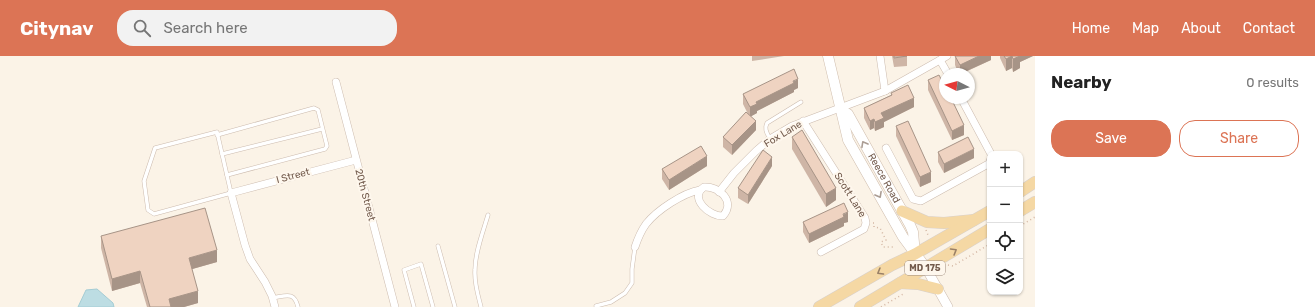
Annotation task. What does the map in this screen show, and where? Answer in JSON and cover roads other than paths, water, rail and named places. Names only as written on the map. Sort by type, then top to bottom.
[{"type":"main road","name":"Reece Road","points":[[828,56],[848,140],[903,237],[926,268]]},
{"type":"main road","name":"Reece Road","points":[[840,109],[848,114],[914,232],[915,254]]},
{"type":"main road","points":[[1023,190],[1035,182]]},
{"type":"main road","points":[[1023,209],[1035,202]]},
{"type":"main road","points":[[902,211],[927,222],[978,219]]},
{"type":"main road","name":"MD 175","points":[[820,307],[892,265],[915,254],[987,214]]},
{"type":"main road","name":"MD 175","points":[[860,307],[987,231]]},
{"type":"main road","points":[[900,283],[918,284],[938,288]]},
{"type":"street","points":[[880,56],[885,91]]},
{"type":"street","name":"Fox Lane","points":[[719,192],[756,151],[770,139],[803,121],[840,109],[885,91],[947,56]]},
{"type":"street","points":[[940,60],[945,68]]},
{"type":"street","name":"20th Street","points":[[336,82],[395,307]]},
{"type":"street","points":[[964,104],[989,151]]},
{"type":"street","name":"Scott Lane","points":[[803,121],[865,218],[866,223],[864,229],[821,252]]},
{"type":"street","points":[[886,148],[913,198],[921,201],[987,165]]},
{"type":"street","name":"I Street","points":[[231,193],[356,160]]},
{"type":"street","points":[[636,247],[642,229],[652,217],[691,191],[700,190],[704,187],[714,188],[726,198],[728,205],[727,211],[723,216],[718,216],[698,201],[700,190]]},
{"type":"street","points":[[231,193],[250,259],[266,282],[275,307]]},
{"type":"street","name":"Reece Road","points":[[926,268],[948,307]]},
{"type":"lane","points":[[770,139],[766,133],[765,127],[767,123],[801,102]]},
{"type":"lane","points":[[217,136],[314,108],[318,110],[326,146],[325,149],[227,175]]},
{"type":"lane","points":[[222,154],[322,129]]},
{"type":"lane","points":[[216,132],[222,154],[231,193],[154,214],[148,210],[144,181],[155,148],[216,132]]},
{"type":"lane","points":[[481,307],[475,282],[475,269],[476,258],[488,215]]},
{"type":"lane","points":[[438,246],[455,307]]},
{"type":"lane","points":[[596,306],[611,302],[625,294],[632,283],[632,269],[636,247]]},
{"type":"lane","points":[[414,307],[404,270],[421,264],[433,307]]},
{"type":"lane","points":[[272,298],[289,295],[294,297],[298,307]]},
{"type":"water","points":[[97,289],[113,303],[114,307],[78,307],[86,290]]}]
